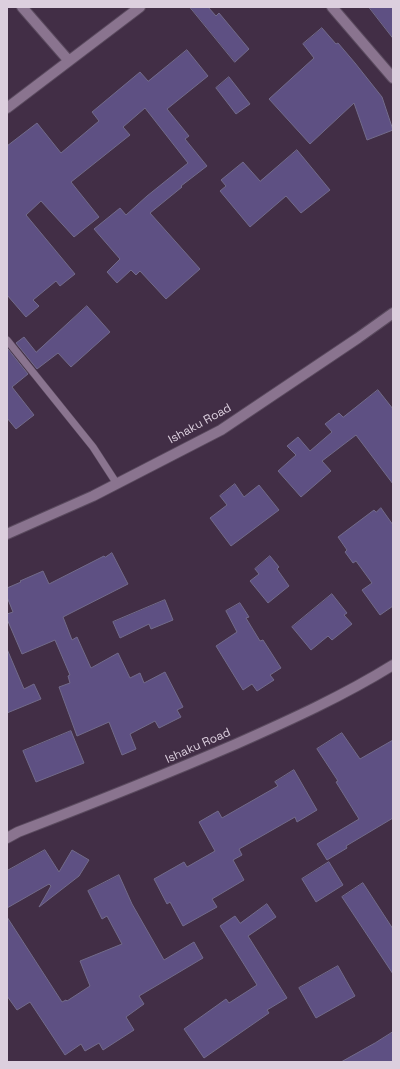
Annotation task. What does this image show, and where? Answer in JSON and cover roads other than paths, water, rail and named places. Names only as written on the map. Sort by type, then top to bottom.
[{"type":"street","points":[[22,7],[69,61]]},
{"type":"street","points":[[7,108],[140,7]]},
{"type":"street","points":[[332,7],[393,78]]},
{"type":"street","name":"Ishaku Road","points":[[7,534],[93,496],[220,430],[393,314]]},
{"type":"street","name":"Ishaku Road","points":[[7,838],[18,832],[166,774],[299,716],[363,684],[393,665]]},
{"type":"lane","points":[[7,340],[93,446],[117,484]]}]
